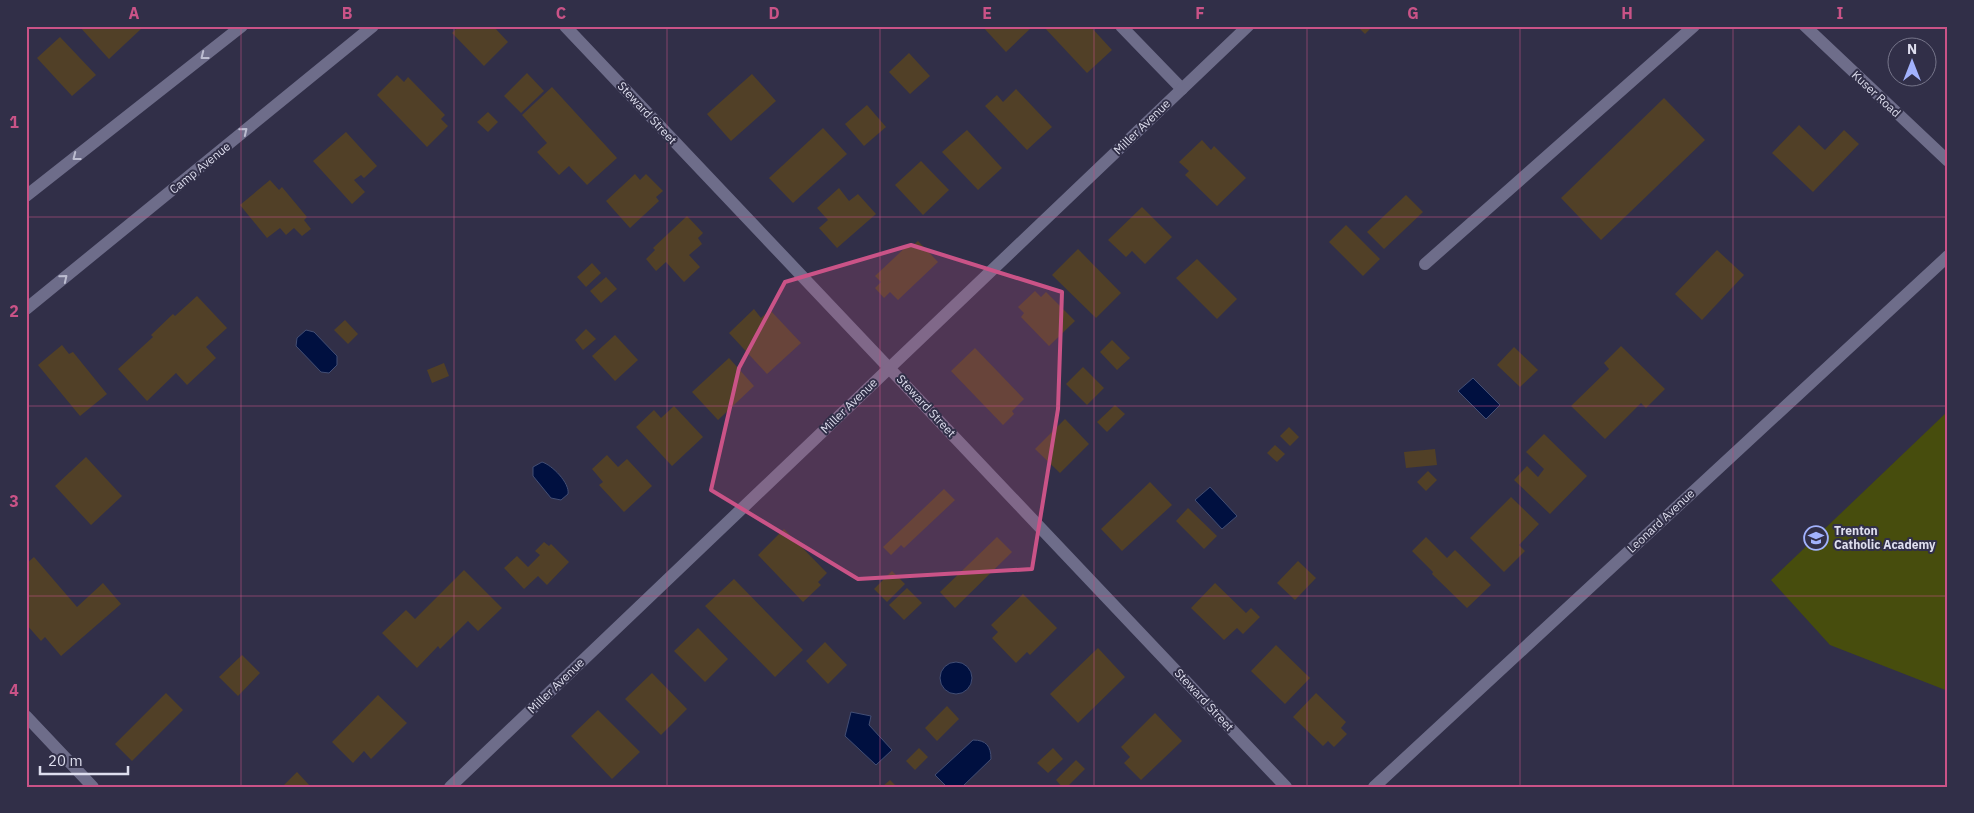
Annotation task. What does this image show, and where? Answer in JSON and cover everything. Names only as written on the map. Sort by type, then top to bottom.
[{"type":"street","points":[[26,196],[242,26]]},
{"type":"street","name":"Camp Avenue","points":[[26,309],[373,26]]},
{"type":"street","name":"Steward Street","points":[[565,26],[1286,787]]},
{"type":"street","points":[[1121,26],[1182,89]]},
{"type":"street","name":"Miller Avenue","points":[[450,787],[1248,26]]},
{"type":"street","points":[[1425,264],[1694,26]]},
{"type":"street","name":"Kuser Road","points":[[1805,26],[1948,162]]},
{"type":"street","name":"Leonard Avenue","points":[[1374,787],[1948,256]]},
{"type":"street","points":[[26,716],[93,787]]},
{"type":"highlighted area","points":[[911,245],[1062,292],[1058,409],[1032,569],[858,579],[711,490],[739,368],[785,282]]},
{"type":"green space","points":[[1948,411],[1948,691],[1830,645],[1771,580]]},
{"type":"shaded area","points":[[306,330],[314,332],[337,356],[337,365],[329,373],[321,372],[296,346],[297,338]]},
{"type":"shaded area","points":[[1473,378],[1500,405],[1486,419],[1458,391]]},
{"type":"shaded area","points":[[542,462],[555,471],[566,485],[568,494],[561,500],[551,498],[533,476],[533,467]]},
{"type":"shaded area","points":[[1210,487],[1237,516],[1222,529],[1195,500]]},
{"type":"shaded area","points":[[956,662],[962,663],[967,667],[971,672],[971,684],[967,689],[962,693],[956,694],[950,693],[945,689],[941,684],[940,678],[941,672],[945,667],[950,663]]},
{"type":"shaded area","points":[[851,712],[871,716],[869,725],[892,750],[876,765],[845,736]]},
{"type":"shaded area","points":[[973,740],[981,741],[989,747],[991,759],[962,787],[947,787],[935,775]]},
{"type":"building","points":[[79,26],[140,26],[142,28],[109,59]]},
{"type":"building","points":[[459,26],[493,26],[508,42],[484,66],[452,33]]},
{"type":"building","points":[[982,26],[1033,26],[1006,52]]},
{"type":"building","points":[[1043,26],[1090,26],[1112,50],[1087,73]]},
{"type":"building","points":[[1357,26],[1373,26],[1365,34]]},
{"type":"building","points":[[60,37],[96,75],[72,96],[37,58]]},
{"type":"building","points":[[909,53],[930,76],[910,94],[889,72]]},
{"type":"building","points":[[527,73],[544,91],[521,113],[504,96]]},
{"type":"building","points":[[752,74],[776,101],[731,141],[707,114]]},
{"type":"building","points":[[397,75],[404,82],[408,77],[445,115],[441,119],[448,126],[427,147],[377,95]]},
{"type":"building","points":[[552,87],[617,158],[587,185],[569,166],[559,175],[537,152],[547,143],[522,115]]},
{"type":"building","points":[[1016,89],[1052,127],[1027,150],[985,106],[997,95],[1003,102]]},
{"type":"building","points":[[1664,98],[1705,140],[1601,240],[1561,198]]},
{"type":"building","points":[[867,105],[886,127],[864,146],[845,124]]},
{"type":"building","points":[[488,112],[498,122],[488,132],[477,122]]},
{"type":"building","points":[[1799,125],[1825,150],[1844,130],[1859,144],[1813,192],[1772,153]]},
{"type":"building","points":[[823,128],[847,154],[793,203],[769,178]]},
{"type":"building","points":[[967,130],[1002,168],[978,190],[942,152]]},
{"type":"building","points":[[346,132],[377,166],[364,178],[361,175],[354,180],[365,192],[352,204],[313,161]]},
{"type":"building","points":[[1202,140],[1211,150],[1214,146],[1246,178],[1217,206],[1185,175],[1189,171],[1179,162]]},
{"type":"building","points":[[921,161],[949,190],[923,215],[895,185]]},
{"type":"building","points":[[635,174],[640,180],[646,174],[663,191],[656,197],[659,201],[630,228],[606,201]]},
{"type":"building","points":[[270,180],[279,190],[282,187],[307,217],[304,220],[311,229],[302,236],[294,228],[286,235],[280,228],[267,238],[240,205]]},
{"type":"building","points":[[839,188],[849,201],[858,194],[876,214],[837,248],[819,228],[828,220],[817,208]]},
{"type":"building","points":[[1406,195],[1423,212],[1384,249],[1367,232]]},
{"type":"building","points":[[1142,207],[1172,237],[1145,264],[1132,251],[1126,257],[1108,240]]},
{"type":"building","points":[[687,216],[703,233],[698,238],[702,244],[689,255],[700,267],[684,282],[666,262],[656,271],[646,259],[655,250],[653,248]]},
{"type":"building","points":[[1346,225],[1380,259],[1363,276],[1329,242]]},
{"type":"building","points":[[918,241],[938,262],[898,300],[890,292],[884,298],[875,288],[881,282],[875,276],[909,244],[912,246]]},
{"type":"building","points":[[1078,249],[1121,293],[1096,318],[1052,275]]},
{"type":"building","points":[[1717,250],[1744,275],[1702,320],[1675,294]]},
{"type":"building","points":[[1197,259],[1237,299],[1217,319],[1176,278]]},
{"type":"building","points":[[592,263],[601,273],[586,287],[577,277]]},
{"type":"building","points":[[606,277],[617,289],[601,303],[590,291]]},
{"type":"building","points":[[1035,291],[1041,297],[1046,292],[1075,321],[1049,346],[1021,317],[1024,313],[1018,307]]},
{"type":"building","points":[[197,296],[227,328],[206,347],[216,358],[187,385],[176,373],[147,401],[118,369],[153,337],[151,335],[173,314],[175,316]]},
{"type":"building","points":[[754,309],[761,318],[770,310],[801,343],[767,374],[729,333]]},
{"type":"building","points":[[345,320],[358,334],[348,344],[334,330]]},
{"type":"building","points":[[586,329],[596,339],[583,350],[575,340]]},
{"type":"building","points":[[615,335],[638,360],[615,381],[592,356]]},
{"type":"building","points":[[1112,340],[1130,358],[1117,370],[1100,352]]},
{"type":"building","points":[[62,345],[69,354],[73,352],[107,394],[80,416],[38,365]]},
{"type":"building","points":[[1621,346],[1665,389],[1646,408],[1641,403],[1605,439],[1571,406],[1609,369],[1604,363]]},
{"type":"building","points":[[1514,347],[1538,370],[1520,387],[1497,365]]},
{"type":"building","points":[[975,348],[1024,399],[1012,411],[1014,414],[1003,425],[951,371]]},
{"type":"building","points":[[729,358],[754,386],[718,420],[692,392]]},
{"type":"building","points":[[444,363],[449,376],[432,383],[427,370]]},
{"type":"building","points":[[1083,367],[1104,388],[1087,405],[1066,384]]},
{"type":"building","points":[[1115,405],[1125,414],[1107,432],[1097,422]]},
{"type":"building","points":[[674,406],[703,437],[672,466],[636,427],[654,410],[661,418]]},
{"type":"building","points":[[1065,419],[1089,444],[1060,473],[1035,449]]},
{"type":"building","points":[[1289,427],[1299,437],[1290,446],[1280,436]]},
{"type":"building","points":[[1544,434],[1587,476],[1550,514],[1514,480],[1527,466],[1538,477],[1544,469],[1526,452]]},
{"type":"building","points":[[1275,445],[1285,454],[1277,462],[1267,453]]},
{"type":"building","points":[[1435,449],[1437,465],[1406,468],[1404,452]]},
{"type":"building","points":[[607,455],[618,467],[627,459],[652,486],[624,512],[599,485],[603,482],[592,469]]},
{"type":"building","points":[[86,457],[122,496],[91,525],[55,486]]},
{"type":"building","points":[[1428,471],[1437,480],[1426,491],[1417,482]]},
{"type":"building","points":[[1150,482],[1172,505],[1122,551],[1101,529]]},
{"type":"building","points":[[944,489],[955,500],[904,548],[901,545],[891,555],[883,547]]},
{"type":"building","points":[[1511,497],[1539,524],[1519,545],[1525,551],[1504,572],[1470,538]]},
{"type":"building","points":[[1188,508],[1217,536],[1204,549],[1176,521]]},
{"type":"building","points":[[784,529],[827,573],[818,582],[821,585],[803,602],[758,555]]},
{"type":"building","points":[[997,537],[1012,552],[955,608],[940,592]]},
{"type":"building","points":[[1426,537],[1447,558],[1455,550],[1491,585],[1467,608],[1432,574],[1433,572],[1412,551]]},
{"type":"building","points":[[544,542],[549,546],[551,544],[569,562],[547,585],[538,576],[524,589],[504,568],[517,556],[528,567],[540,555],[535,551]]},
{"type":"building","points":[[34,557],[77,607],[103,583],[121,604],[61,656],[45,637],[41,641],[26,624],[26,564]]},
{"type":"building","points":[[1298,561],[1316,578],[1295,600],[1277,583]]},
{"type":"building","points":[[464,570],[502,608],[478,631],[468,621],[440,649],[438,646],[417,668],[382,633],[406,610],[415,619]]},
{"type":"building","points":[[892,571],[905,584],[887,602],[874,589]]},
{"type":"building","points":[[734,579],[803,650],[775,677],[705,606]]},
{"type":"building","points":[[1215,583],[1246,613],[1251,608],[1260,617],[1243,634],[1237,628],[1224,640],[1191,608]]},
{"type":"building","points":[[907,588],[922,603],[904,620],[889,605]]},
{"type":"building","points":[[1023,594],[1057,628],[1030,655],[1027,652],[1016,663],[992,638],[998,632],[991,625]]},
{"type":"building","points":[[698,628],[728,659],[705,682],[674,651]]},
{"type":"building","points":[[825,642],[847,665],[828,684],[806,661]]},
{"type":"building","points":[[1276,645],[1310,678],[1285,704],[1251,671]]},
{"type":"building","points":[[1098,648],[1125,677],[1078,723],[1050,694]]},
{"type":"building","points":[[242,655],[260,673],[238,696],[219,677]]},
{"type":"building","points":[[652,673],[687,709],[661,735],[625,699]]},
{"type":"building","points":[[166,693],[183,710],[132,761],[115,744]]},
{"type":"building","points":[[1316,693],[1346,722],[1341,728],[1347,734],[1334,747],[1328,741],[1323,746],[1293,717]]},
{"type":"building","points":[[378,695],[407,723],[371,759],[364,751],[353,763],[332,742]]},
{"type":"building","points":[[947,706],[959,719],[937,741],[925,728]]},
{"type":"building","points":[[598,710],[640,752],[612,779],[571,736]]},
{"type":"building","points":[[1155,713],[1182,741],[1141,780],[1124,763],[1130,757],[1121,747]]},
{"type":"building","points":[[919,748],[928,757],[915,770],[906,761]]},
{"type":"building","points":[[1053,748],[1063,759],[1048,773],[1037,763]]},
{"type":"building","points":[[1076,760],[1085,769],[1067,787],[1062,787],[1056,780]]},
{"type":"building","points":[[297,772],[311,787],[282,787]]},
{"type":"building","points":[[890,780],[897,787],[882,787]]},
{"type":"place","name":"Trenton Catholic Academy","points":[[1816,538]]}]
